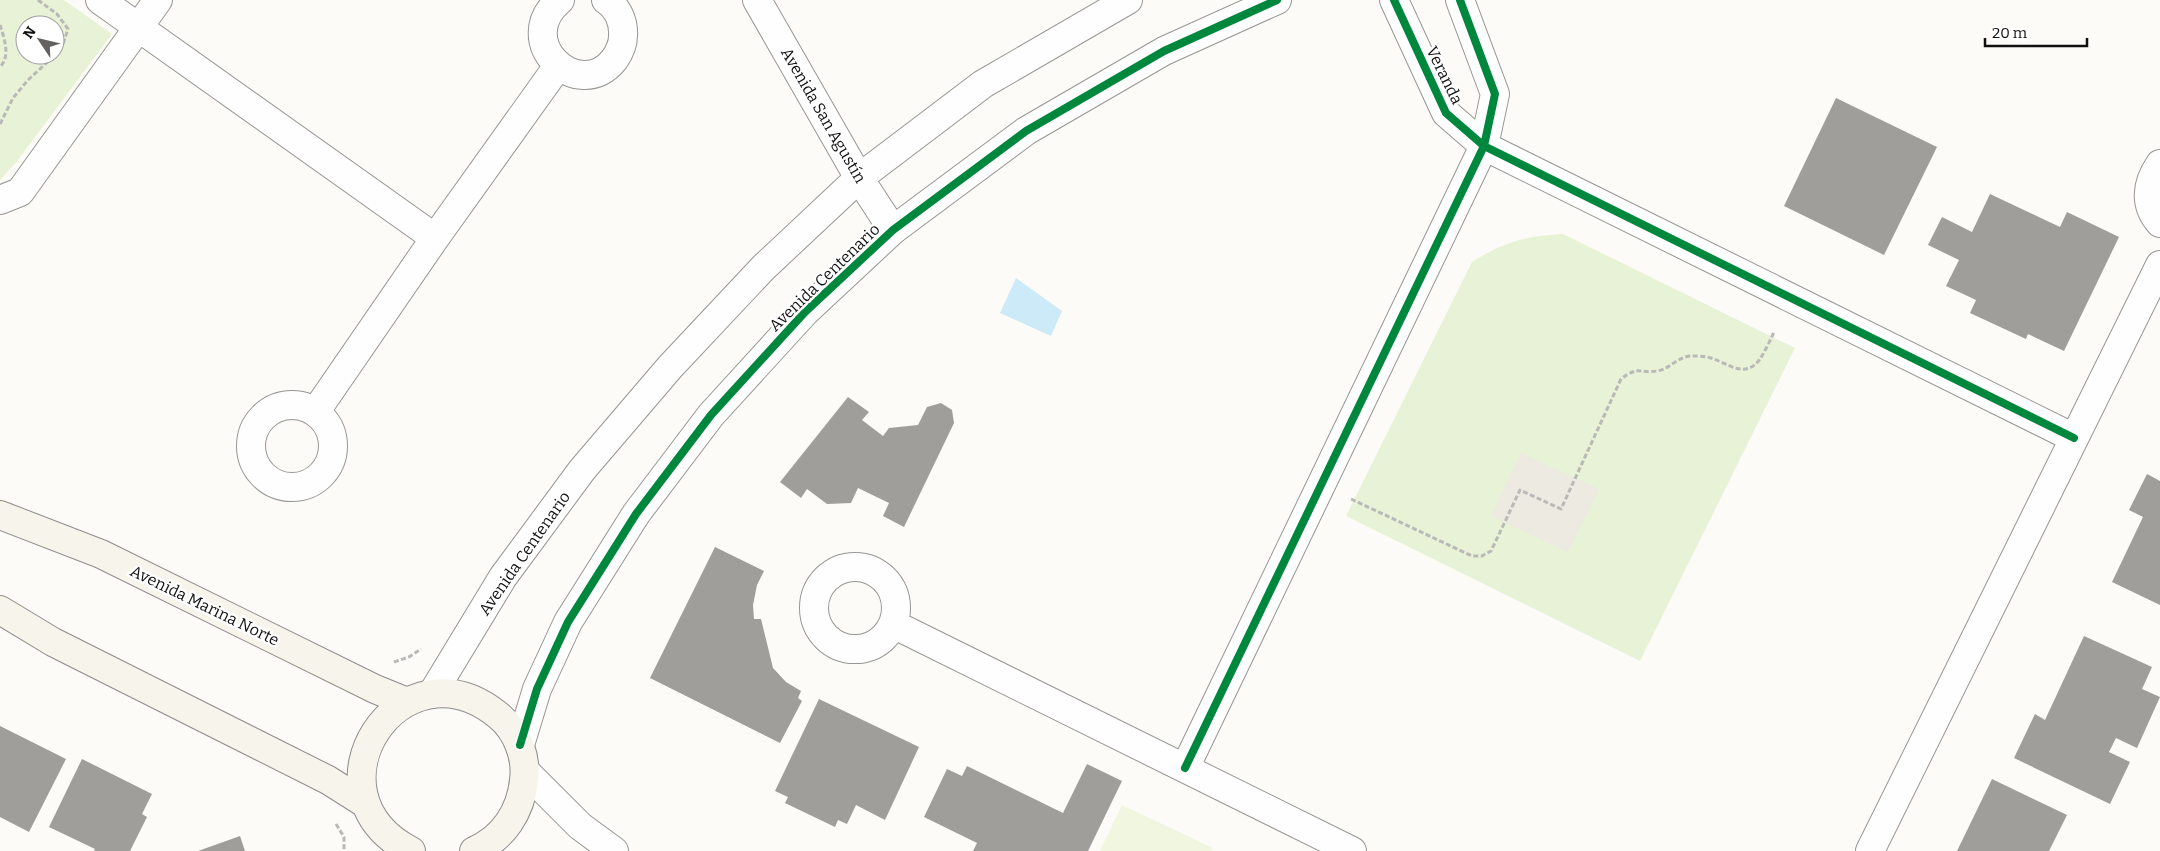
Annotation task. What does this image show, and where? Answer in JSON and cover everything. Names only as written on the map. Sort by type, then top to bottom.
[{"type":"main road","name":"Avenida Marina Norte","points":[[0,515],[100,554],[374,689],[407,702]]},
{"type":"main road","points":[[0,610],[53,642],[328,780],[366,804]]},
{"type":"main road","points":[[411,851],[396,844],[379,840],[366,804],[361,774],[367,745],[383,720],[407,702],[432,694],[459,695],[485,704],[506,722],[520,745],[525,771],[523,795],[514,817],[499,835],[479,850]]},
{"type":"street","points":[[100,0],[435,238]]},
{"type":"street","points":[[0,200],[20,192],[158,0]]},
{"type":"street","points":[[560,0],[551,7],[545,19],[542,32],[544,45],[549,57],[558,66],[570,73],[584,74],[598,72],[610,64],[619,54],[623,41],[624,26],[619,14],[606,0]]},
{"type":"street","name":"Avenida San Agustín","points":[[757,0],[859,178],[893,230]]},
{"type":"street","name":"Avenida Centenario","points":[[432,694],[503,576],[589,463],[670,367],[763,268],[859,178],[983,84],[1128,0]]},
{"type":"street","name":"Avenida Centenario","points":[[520,745],[537,689],[568,622],[636,514],[711,415],[805,312],[893,230],[1026,131],[1164,51],[1277,0]]},
{"type":"street","name":"Veranda","points":[[1394,0],[1446,113],[1484,146],[2074,438]]},
{"type":"street","points":[[1184,768],[1484,146],[1495,94],[1460,0]]},
{"type":"street","points":[[316,412],[435,238],[558,66]]},
{"type":"street","points":[[2160,164],[2152,175],[2148,189],[2149,203],[2154,216],[2160,223]]},
{"type":"street","points":[[1870,851],[2160,266]]},
{"type":"street","points":[[893,624],[1352,851]]},
{"type":"street","points":[[525,771],[580,826],[614,851]]},
{"type":"path","points":[[38,0],[58,15]]},
{"type":"path","points":[[0,25],[6,46],[3,65],[0,68]]},
{"type":"path","points":[[65,25],[68,29],[65,38]]},
{"type":"path","points":[[0,124],[13,98],[44,65]]},
{"type":"path","points":[[1350,499],[1472,556],[1482,556],[1491,551],[1520,490],[1561,509],[1621,379],[1630,371],[1641,369],[1656,371],[1667,368],[1677,359],[1690,356],[1711,358],[1735,369],[1746,369],[1759,361],[1774,332]]},
{"type":"green space","points":[[0,0],[64,0],[112,34],[18,160],[0,180]]},
{"type":"green space","points":[[1563,234],[1795,348],[1640,661],[1346,516],[1472,262],[1494,249],[1515,241],[1537,236]]},
{"type":"green space","points":[[1122,805],[1213,848],[1211,851],[1100,851]]},
{"type":"shaded area","points":[[1521,453],[1599,489],[1568,552],[1491,516]]},
{"type":"water","points":[[1016,278],[1062,311],[1051,336],[1000,313]]},
{"type":"building","points":[[1836,98],[1937,147],[1884,255],[1784,206]]},
{"type":"building","points":[[1990,194],[2060,227],[2067,212],[2119,237],[2064,351],[2028,334],[2026,339],[1970,313],[1976,300],[1946,286],[1959,260],[1928,245],[1942,217],[1972,232]]},
{"type":"building","points":[[848,397],[869,412],[862,420],[883,436],[889,428],[918,425],[927,407],[941,403],[952,410],[954,423],[904,527],[883,516],[889,503],[858,488],[851,503],[827,504],[807,489],[801,498],[780,482]]},
{"type":"building","points":[[2147,474],[2160,481],[2160,605],[2112,582],[2143,517],[2129,510]]},
{"type":"building","points":[[715,547],[764,571],[757,585],[753,605],[754,619],[761,619],[773,668],[786,682],[801,691],[798,698],[802,701],[780,743],[650,678]]},
{"type":"building","points":[[2084,636],[2152,667],[2142,689],[2160,697],[2137,748],[2116,738],[2109,752],[2130,762],[2110,804],[2014,758],[2035,714],[2045,720]]},
{"type":"building","points":[[819,699],[919,747],[885,820],[856,805],[847,824],[838,820],[835,827],[785,803],[788,797],[775,791]]},
{"type":"building","points":[[0,726],[66,759],[29,832],[0,817]]},
{"type":"building","points":[[82,759],[152,794],[142,814],[147,817],[130,851],[94,851],[95,849],[49,827]]},
{"type":"building","points":[[1087,764],[1122,781],[1088,851],[973,851],[977,843],[924,817],[947,769],[962,776],[967,766],[1063,813]]},
{"type":"building","points":[[1992,779],[2067,815],[2049,851],[1957,851]]},
{"type":"building","points":[[240,836],[245,851],[198,851]]},
{"type":"cycle path","points":[[520,745],[537,689],[568,622],[636,514],[711,415],[805,312],[893,230],[1026,131],[1164,51],[1277,0]]},
{"type":"cycle path","points":[[1394,0],[1446,113],[1484,146],[2074,438]]},
{"type":"cycle path","points":[[1185,768],[1484,146],[1495,94],[1460,0]]}]
